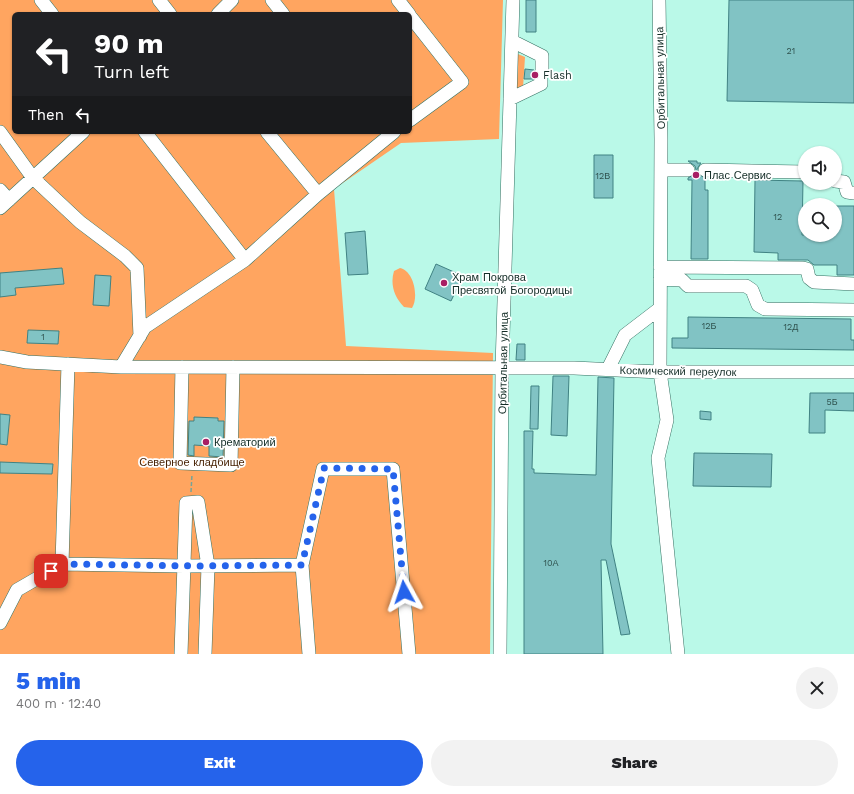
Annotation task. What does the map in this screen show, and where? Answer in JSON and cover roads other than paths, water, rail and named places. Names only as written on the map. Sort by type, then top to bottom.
[{"type":"street","points":[[41,0],[50,12]]},
{"type":"street","points":[[159,0],[168,12]]},
{"type":"street","points":[[220,12],[232,0]]},
{"type":"street","points":[[272,0],[281,12]]},
{"type":"street","points":[[398,0],[407,12]]},
{"type":"street","name":"Орбитальная улица","points":[[500,654],[502,368],[513,0]]},
{"type":"street","name":"Орбитальная улица","points":[[659,0],[661,170],[659,309],[660,372],[667,420],[658,458],[678,654]]},
{"type":"street","points":[[412,19],[462,82],[412,119]]},
{"type":"street","points":[[510,99],[541,84],[542,56],[512,41]]},
{"type":"street","points":[[0,132],[33,178],[80,222],[125,256],[136,268],[140,336]]},
{"type":"street","points":[[0,190],[4,204],[81,134]]},
{"type":"street","points":[[146,134],[245,260]]},
{"type":"street","points":[[269,134],[318,194]]},
{"type":"street","points":[[121,367],[145,327],[245,260],[385,135]]},
{"type":"street","points":[[661,170],[688,170]]},
{"type":"street","points":[[705,170],[798,172]]},
{"type":"street","points":[[842,182],[844,182],[847,192],[854,193]]},
{"type":"street","points":[[660,273],[803,268],[807,269],[809,278],[814,282],[854,284]]},
{"type":"street","points":[[660,273],[682,280],[688,286],[746,286],[752,290],[758,305],[765,309],[854,310]]},
{"type":"street","points":[[608,369],[625,335],[659,309]]},
{"type":"street","name":"Космический переулок","points":[[0,357],[27,362],[121,367],[502,368],[608,369],[660,372],[854,372]]},
{"type":"street","points":[[62,564],[68,364]]},
{"type":"street","points":[[182,367],[180,463],[231,465],[233,367]]},
{"type":"street","points":[[309,654],[302,565],[324,468],[393,469],[409,654]]},
{"type":"street","points":[[181,654],[186,503],[191,502],[198,502],[208,566],[205,654]]},
{"type":"street","points":[[0,623],[17,590],[62,564],[184,566],[302,565]]},
{"type":"place","name":"Flash","points":[[535,75]]},
{"type":"place","name":"Плас Сервис","points":[[696,175]]},
{"type":"place","name":"Храм Покрова Пресвятой Богородицы","points":[[444,283]]},
{"type":"place","name":"Крематорий","points":[[206,442]]},
{"type":"park label","name":"Северное кладбище","points":[[192,462]]}]
